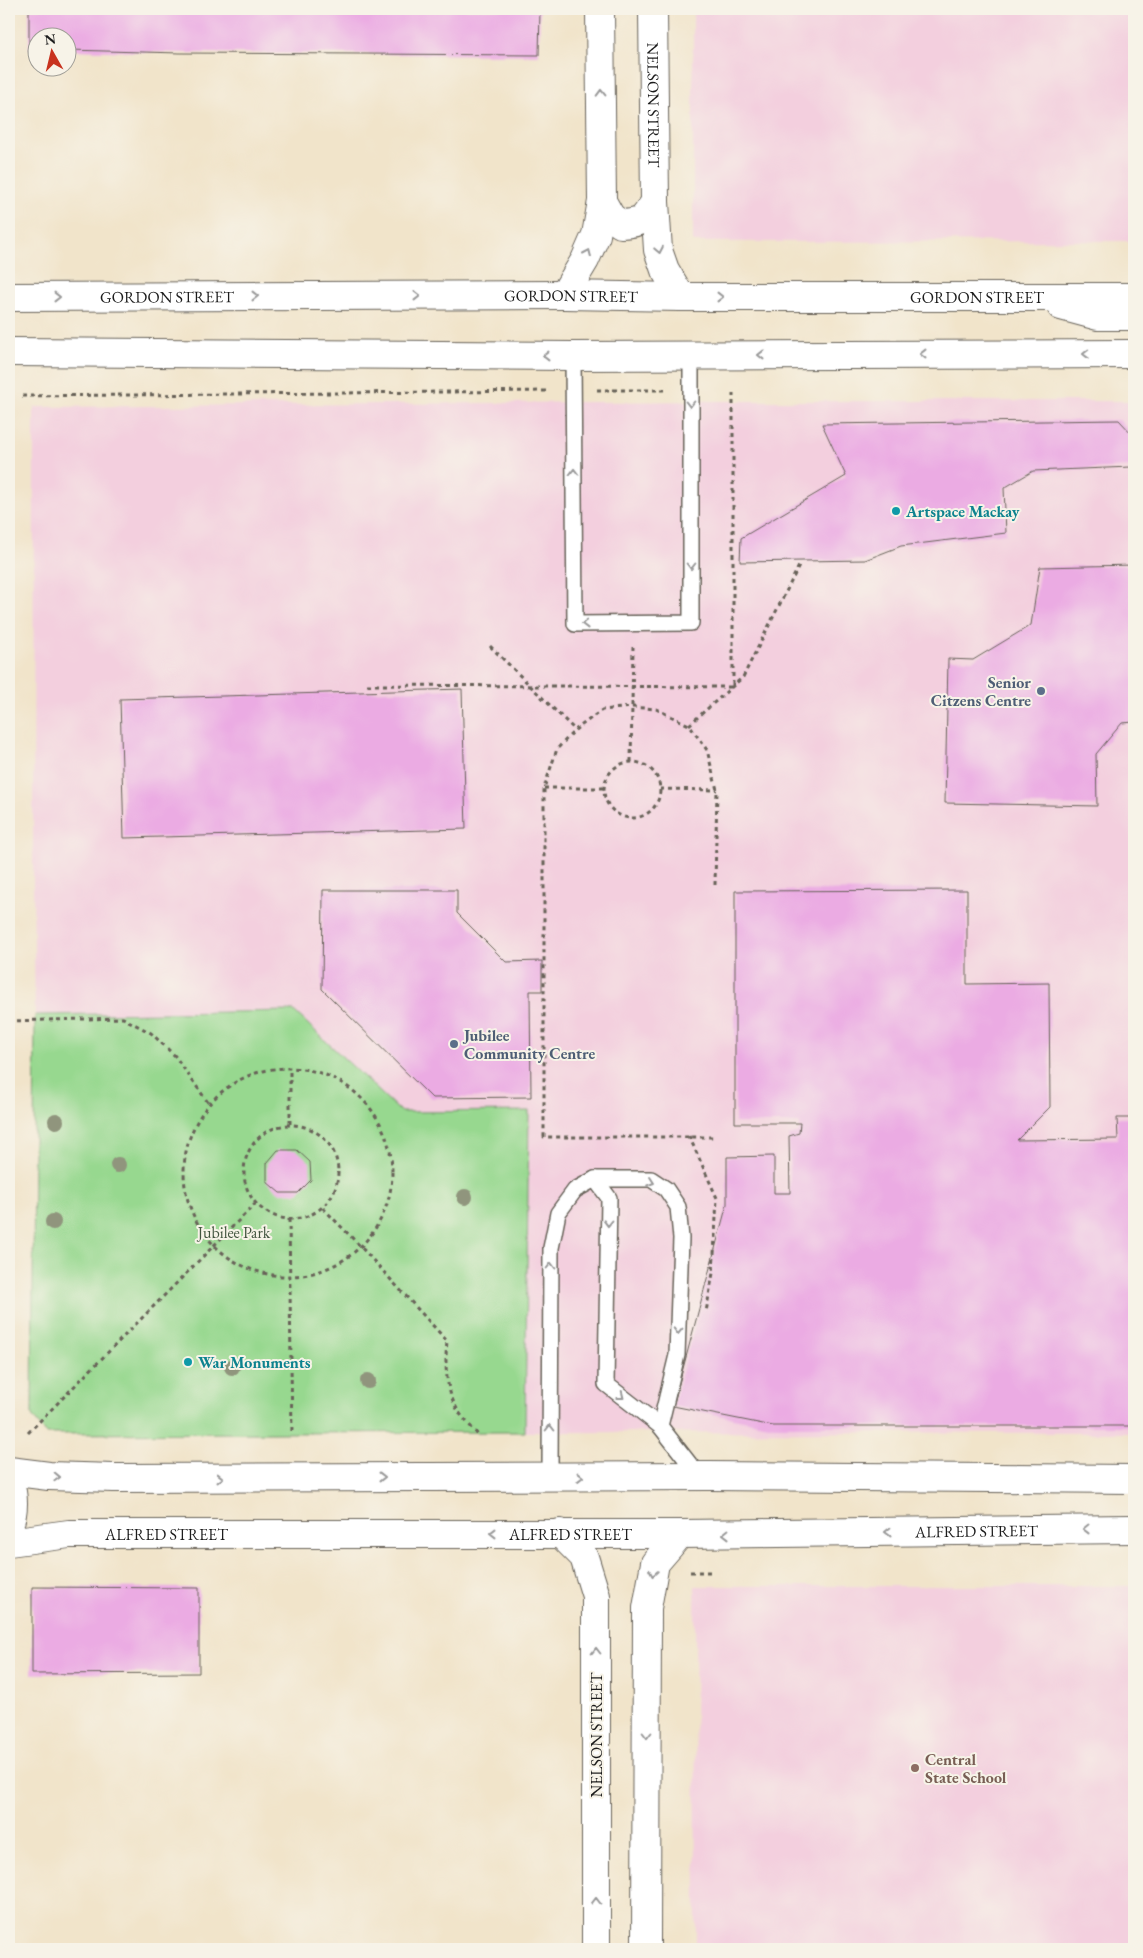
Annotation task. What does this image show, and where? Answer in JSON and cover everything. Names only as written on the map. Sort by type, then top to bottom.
[{"type":"street","points":[[564,295],[585,260],[596,235],[602,201],[600,9]]},
{"type":"street","name":"NELSON STREET","points":[[654,9],[655,202],[658,250],[664,270],[681,298]]},
{"type":"street","points":[[602,201],[611,217],[621,224],[638,223],[646,216],[655,202]]},
{"type":"street","name":"GORDON STREET","points":[[9,297],[564,295],[681,298],[1134,297]]},
{"type":"street","points":[[1028,297],[1098,316],[1134,316]]},
{"type":"street","points":[[9,352],[573,356],[1134,354]]},
{"type":"street","points":[[9,1470],[49,1476],[114,1478],[699,1476],[1134,1480]]},
{"type":"street","points":[[9,1482],[14,1499],[9,1526]]},
{"type":"street","name":"ALFRED STREET","points":[[9,1542],[69,1534],[680,1534],[1134,1529]]},
{"type":"street","name":"NELSON STREET","points":[[560,1533],[584,1557],[596,1596],[596,1949]]},
{"type":"street","points":[[646,1949],[647,1608],[655,1563],[680,1534]]},
{"type":"lane","points":[[573,356],[575,624],[633,624],[691,623],[691,355]]},
{"type":"lane","points":[[595,1179],[609,1198],[606,1384],[660,1426],[699,1476]]},
{"type":"lane","points":[[550,1477],[551,1248],[558,1213],[575,1190],[595,1179],[651,1179],[666,1189],[678,1207],[681,1238],[677,1355],[660,1426]]},
{"type":"path","points":[[733,389],[733,687]]},
{"type":"path","points":[[688,725],[743,677],[799,566]]},
{"type":"path","points":[[631,762],[633,624]]},
{"type":"path","points":[[490,646],[575,730]]},
{"type":"path","points":[[367,685],[733,687]]},
{"type":"path","points":[[715,885],[717,790],[707,750],[688,725],[656,709],[632,706],[602,710],[575,730],[557,749],[544,788],[544,1138],[716,1137]]},
{"type":"path","points":[[631,762],[641,763],[655,773],[660,782],[660,796],[657,805],[642,817],[623,817],[615,813],[608,805],[604,788],[604,782],[613,769],[631,762]]},
{"type":"path","points":[[544,788],[604,788]]},
{"type":"path","points":[[660,789],[717,790]]},
{"type":"path","points":[[9,1022],[122,1018],[151,1033],[175,1056],[209,1104]]},
{"type":"path","points":[[282,1068],[316,1072],[347,1086],[371,1109],[387,1139],[393,1172],[387,1207],[369,1238],[344,1261],[311,1274],[275,1276],[242,1266],[213,1246],[193,1217],[184,1183],[186,1149],[198,1119],[209,1104],[220,1093],[249,1076],[282,1068]]},
{"type":"path","points":[[290,1069],[290,1124]]},
{"type":"path","points":[[290,1124],[306,1127],[321,1135],[332,1148],[338,1162],[338,1180],[333,1195],[323,1208],[308,1216],[289,1219],[277,1218],[264,1212],[254,1204],[245,1188],[242,1174],[244,1159],[251,1145],[262,1134],[275,1127],[290,1124]]},
{"type":"path","points":[[28,1434],[254,1204]]},
{"type":"path","points":[[323,1208],[447,1340],[445,1365],[448,1386],[456,1407],[478,1435]]},
{"type":"path","points":[[289,1219],[292,1434]]},
{"type":"path","points":[[682,1572],[711,1572]]},
{"type":"shaded area","points":[[693,9],[1134,9],[1134,241],[693,242]]},
{"type":"shaded area","points":[[708,401],[1134,401],[1134,1433],[525,1432],[46,1434],[32,1416],[35,1015],[33,885],[34,407]]},
{"type":"shaded area","name":"Central State School","points":[[695,1586],[1134,1586],[1134,1949],[696,1949]]},
{"type":"green space","name":"Jubilee Park","points":[[294,1011],[401,1112],[529,1111],[525,1432],[46,1434],[32,1416],[35,1015]]},
{"type":"building","points":[[29,9],[540,9],[539,55],[180,53],[78,50],[78,28],[29,28]]},
{"type":"building","name":"Artspace Mackay","points":[[1119,420],[1134,436],[1134,460],[1131,467],[1033,471],[1004,488],[1006,533],[901,546],[865,560],[740,562],[741,538],[846,476],[822,424]]},
{"type":"building","name":"Senior Citzens Centre","points":[[1134,565],[1134,722],[1122,723],[1096,754],[1097,806],[945,803],[948,659],[973,660],[1031,625],[1040,567]]},
{"type":"building","points":[[462,689],[466,829],[124,838],[120,699]]},
{"type":"building","name":"Jubilee Community Centre","points":[[323,890],[457,890],[457,913],[506,962],[542,961],[542,991],[530,991],[531,1097],[432,1098],[322,989]]},
{"type":"building","points":[[967,890],[967,984],[1049,983],[1050,1107],[1017,1140],[1118,1139],[1117,1118],[1134,1118],[1134,1426],[773,1426],[673,1406],[727,1204],[727,1157],[774,1156],[774,1193],[790,1193],[789,1136],[799,1133],[800,1123],[735,1123],[735,891]]},
{"type":"building","points":[[278,1150],[297,1150],[310,1162],[311,1180],[298,1193],[280,1193],[267,1182],[267,1163]]},
{"type":"building","points":[[32,1587],[199,1588],[199,1673],[32,1674]]},
{"type":"place","name":"Artspace Mackay","points":[[896,511]]},
{"type":"place","name":"Senior Citzens Centre","points":[[1041,691]]},
{"type":"place","name":"Jubilee Community Centre","points":[[454,1044]]},
{"type":"place","name":"War Monuments","points":[[188,1362]]},
{"type":"place","name":"Central State School","points":[[915,1768]]}]
